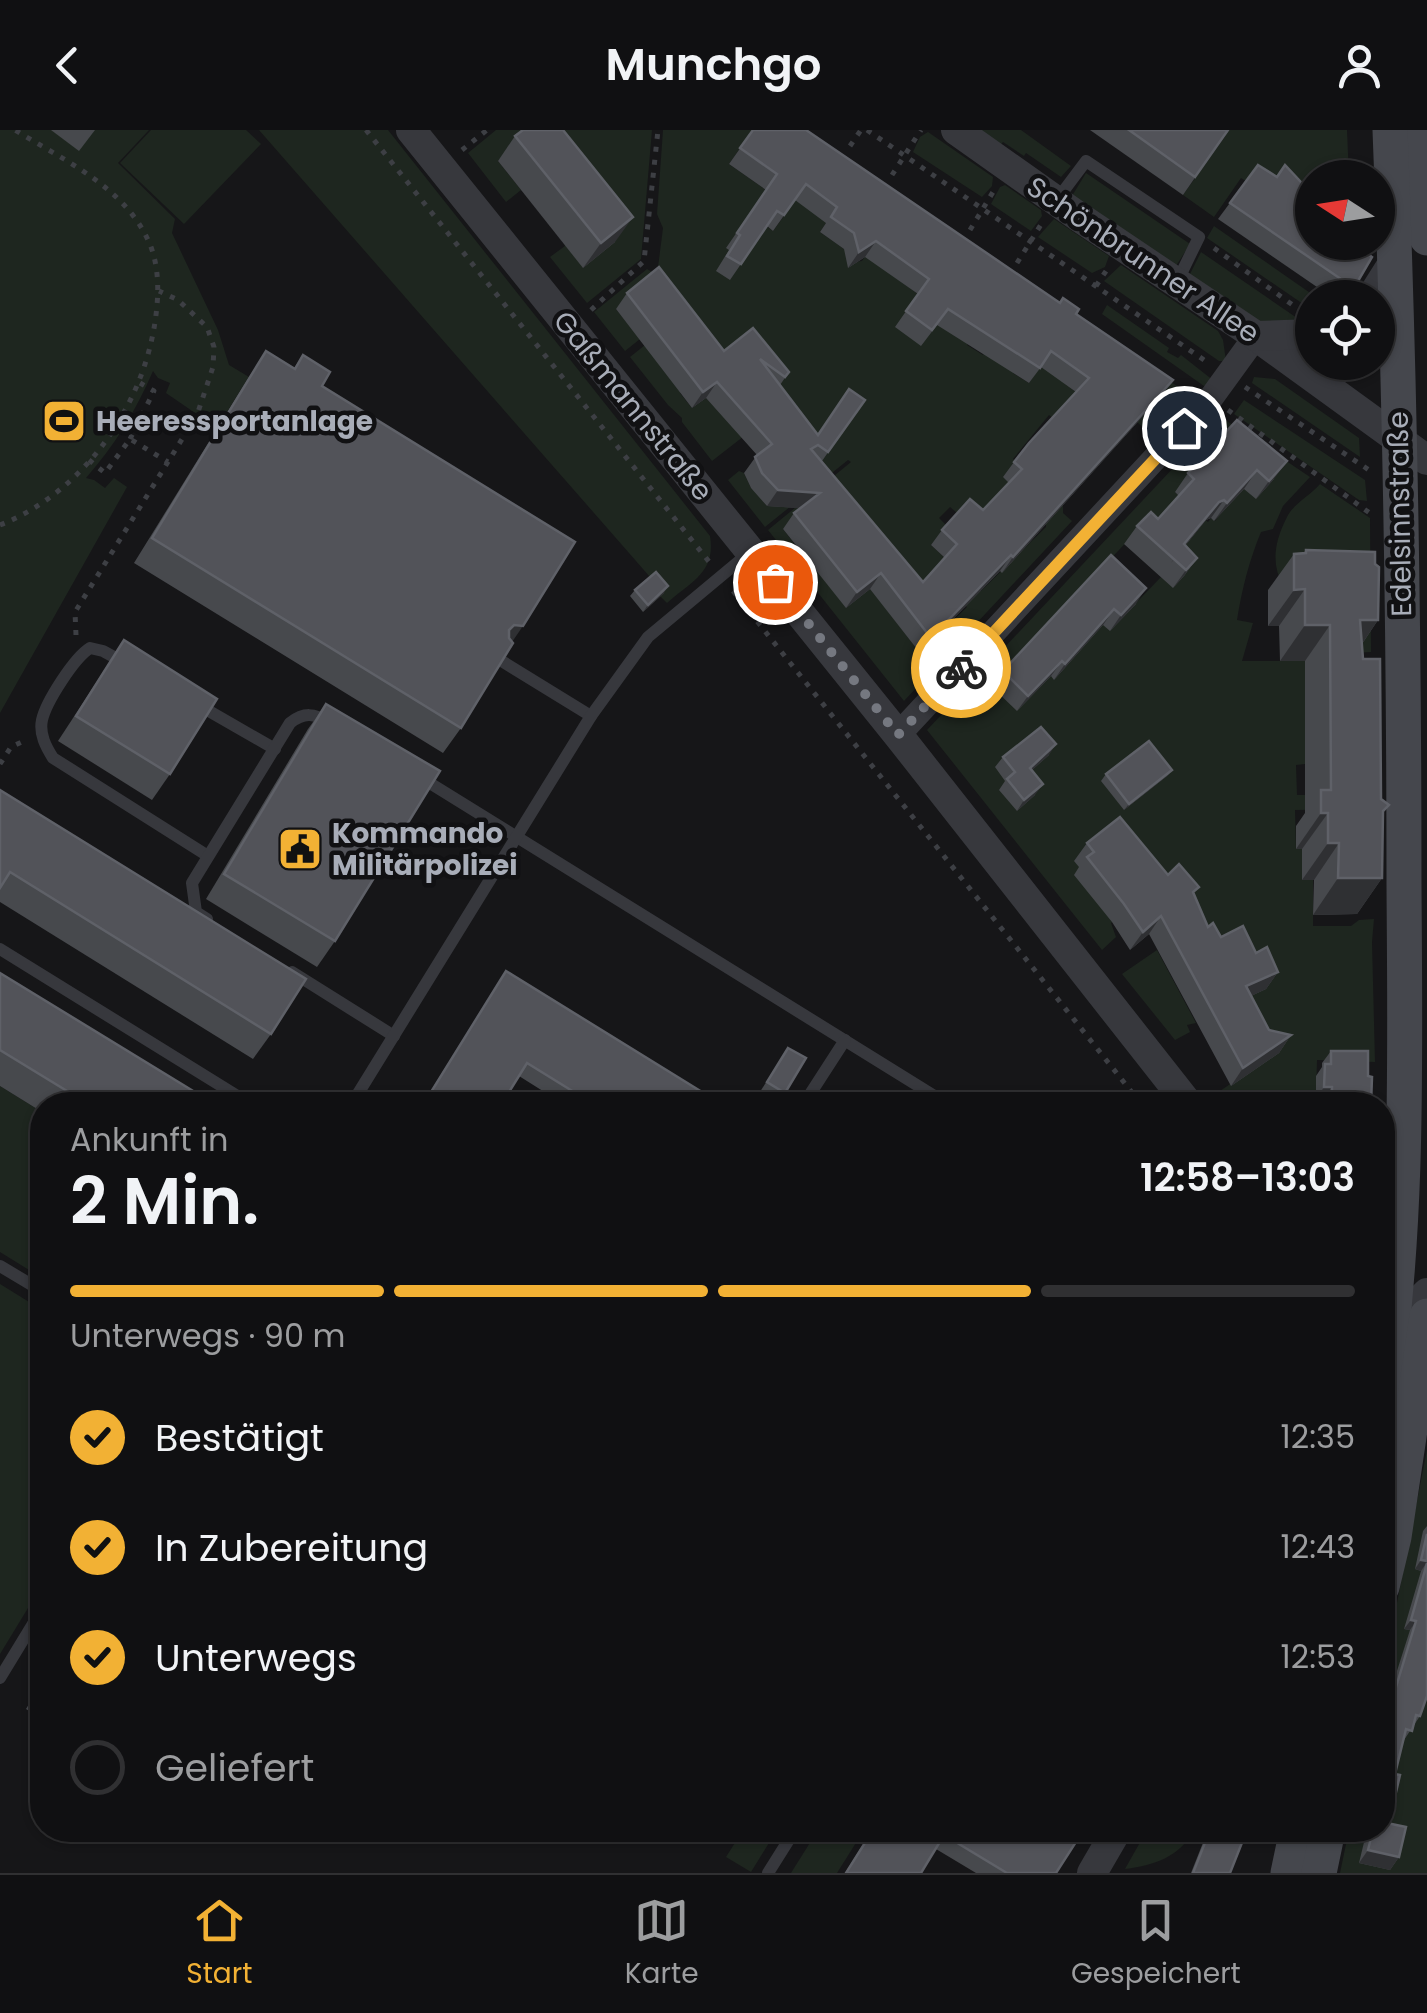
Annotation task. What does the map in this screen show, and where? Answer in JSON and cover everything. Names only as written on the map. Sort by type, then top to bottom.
[{"type":"main road","name":"Edelsinnstraße","points":[[1390,130],[1391,160]]},
{"type":"main road","points":[[1422,130],[1427,238]]},
{"type":"main road","name":"Edelsinnstraße","points":[[1395,260],[1413,450],[1385,503],[1404,730],[1405,1052],[1399,1229],[1401,1315],[1395,1356]]},
{"type":"main road","points":[[1288,1873],[1294,1842]]},
{"type":"main road","points":[[1319,1873],[1325,1842]]},
{"type":"street","name":"Gaßmannstraße","points":[[412,130],[1179,1092]]},
{"type":"street","name":"Schönbrunner Allee","points":[[956,130],[1256,336],[1413,450]]},
{"type":"street","name":"Edelsinnstraße","points":[[1370,130],[1383,160]]},
{"type":"street","points":[[1383,280],[1395,260]]},
{"type":"street","points":[[898,735],[1211,398],[1256,336],[1295,326]]},
{"type":"street","points":[[1401,1315],[1427,1293]]},
{"type":"street","points":[[1092,1873],[1110,1842]]},
{"type":"lane","points":[[1056,201],[1086,161],[1199,237],[1177,282]]},
{"type":"lane","points":[[363,1092],[591,716],[648,637],[751,552]]},
{"type":"lane","points":[[144,673],[103,650],[90,648],[78,656],[42,718],[46,748],[53,758],[208,856]]},
{"type":"lane","points":[[500,660],[591,716]]},
{"type":"lane","points":[[174,691],[275,749]]},
{"type":"lane","points":[[212,923],[196,912],[192,883],[290,724],[301,715],[316,715],[350,735]]},
{"type":"lane","points":[[400,765],[928,1092]]},
{"type":"lane","points":[[0,949],[231,1092]]},
{"type":"lane","points":[[278,964],[394,1036]]},
{"type":"lane","points":[[811,1092],[845,1040]]},
{"type":"lane","points":[[0,1266],[30,1284]]},
{"type":"lane","points":[[0,1678],[30,1628]]},
{"type":"lane","points":[[768,1873],[787,1842]]},
{"type":"path","points":[[0,525],[30,513],[63,489],[116,426],[140,383],[151,346],[159,291],[150,242],[130,210],[107,187],[15,130]]},
{"type":"path","points":[[366,130],[1132,1092]]},
{"type":"path","points":[[601,301],[644,262],[658,130]]},
{"type":"path","points":[[850,146],[864,130],[904,155],[1229,376],[1385,503]]},
{"type":"path","points":[[892,175],[921,130]]},
{"type":"path","points":[[970,230],[1008,167]]},
{"type":"path","points":[[1017,263],[1056,201]]},
{"type":"path","points":[[1199,237],[1295,313]]},
{"type":"path","points":[[78,656],[75,612],[197,415],[212,367],[214,348],[208,327],[178,300],[159,291]]},
{"type":"path","points":[[89,460],[104,472],[130,439],[154,391],[140,383]]},
{"type":"path","points":[[1211,398],[1385,503]]},
{"type":"path","points":[[130,439],[168,462]]},
{"type":"path","points":[[0,764],[11,746],[42,732]]},
{"type":"shaded area","name":"Heeressportanlage","points":[[0,130],[149,130],[118,163],[175,219],[172,233],[218,330],[229,365],[249,377],[217,428],[166,393],[170,383],[153,371],[124,428],[86,478],[105,488],[114,478],[127,487],[0,713]]},
{"type":"shaded area","points":[[151,130],[246,130],[261,144],[184,224],[120,163]]},
{"type":"shaded area","points":[[259,130],[388,130],[710,536],[709,559],[693,582],[667,603],[660,596],[664,593]]},
{"type":"shaded area","points":[[496,130],[524,130],[498,161],[521,190],[506,202],[468,153]]},
{"type":"shaded area","points":[[563,130],[652,130],[641,259],[587,303],[550,257],[565,246],[540,149]]},
{"type":"shaded area","points":[[663,130],[753,130],[729,164],[766,190],[751,215],[773,231],[789,209],[784,205],[790,196],[808,208],[833,172],[773,130],[805,130],[1190,395],[1152,436],[1137,422],[1158,399],[1156,391],[1090,347],[1064,383],[1096,407],[1070,432],[1049,415],[1013,459],[1063,505],[1063,513],[1072,521],[904,701],[768,530],[851,462],[848,460],[765,527],[728,480],[739,471],[744,473],[767,506],[774,506],[810,477],[801,465],[811,456],[780,408],[712,461],[682,418],[630,357],[645,345],[669,376],[700,351],[649,283],[616,309],[640,339],[625,351],[594,312],[647,269],[657,275],[663,228],[657,214]],"holes":[[[852,185],[893,213],[862,261],[846,257],[847,251],[820,232]],[[919,230],[948,249],[918,294],[889,273]],[[975,268],[1048,319],[1052,314],[1068,325],[1029,383],[1013,373],[1016,367],[988,348],[983,355],[967,345],[972,337],[941,315]],[[741,344],[769,376],[758,387],[770,403],[737,430],[706,398],[692,408],[680,393]],[[1009,487],[1046,527],[981,591],[931,545],[951,530],[939,518],[950,507],[976,529],[986,517],[983,514]],[[827,494],[891,572],[846,607],[806,553],[803,555],[783,529]],[[934,574],[967,607],[920,653],[887,610],[899,595],[908,602]]]},
{"type":"shaded area","points":[[976,130],[1021,130],[1071,166],[1061,177],[1026,153],[1024,156],[1003,142],[999,147]]},
{"type":"shaded area","points":[[1225,130],[1347,130],[1348,160],[1295,160],[1295,225],[1265,193],[1241,178],[1214,217],[1183,195],[1226,135]]},
{"type":"shaded area","points":[[928,132],[993,177],[992,186],[982,197],[913,152],[920,137]]},
{"type":"shaded area","points":[[1086,173],[1190,244],[1176,266],[1072,196]]},
{"type":"shaded area","points":[[1005,185],[1041,210],[1042,216],[1031,231],[991,204]]},
{"type":"shaded area","points":[[1054,219],[1109,256],[1105,267],[1092,273],[1038,237]]},
{"type":"shaded area","points":[[1214,226],[1295,282],[1295,298],[1207,238]]},
{"type":"shaded area","points":[[1201,252],[1295,317],[1295,329],[1268,327],[1189,276]]},
{"type":"shaded area","points":[[1121,265],[1218,331],[1226,361],[1219,361],[1104,281]]},
{"type":"shaded area","points":[[1107,305],[1169,348],[1167,352],[1178,358],[1181,355],[1214,381],[1204,386],[1102,314]]},
{"type":"shaded area","points":[[1254,377],[1275,379],[1359,438],[1360,457],[1252,383]]},
{"type":"shaded area","points":[[1244,400],[1365,480],[1367,501],[1359,500],[1234,414]]},
{"type":"shaded area","points":[[1221,417],[1310,477],[1283,506],[1273,529],[1261,532],[1246,575],[1237,620],[1253,623],[1242,661],[1319,661],[1305,764],[1296,765],[1297,795],[1360,795],[1373,809],[1295,810],[1296,849],[1307,849],[1313,880],[1313,926],[1351,926],[1359,920],[1374,919],[1375,1062],[1317,1060],[1316,1092],[1218,1092],[1267,1059],[1200,932],[1121,914],[1111,923],[1116,937],[1102,950],[927,730]],"holes":[[[1274,479],[1241,486],[1215,521],[1211,518],[1208,522],[1175,492]],[[1137,531],[1166,581],[1161,577],[1110,630],[1100,570]]]},
{"type":"shaded area","points":[[1320,484],[1370,518],[1371,652],[1353,653],[1302,610],[1280,579],[1276,561],[1278,541],[1287,517]]},
{"type":"shaded area","points":[[1157,950],[1196,1023],[1187,1025],[1190,1032],[1175,1040],[1122,974]]},
{"type":"shaded area","points":[[0,1086],[30,1105],[30,1271],[0,1252]]},
{"type":"shaded area","points":[[0,1284],[30,1303],[30,1605],[0,1654]]},
{"type":"shaded area","points":[[1427,1450],[1427,1873],[1340,1873],[1346,1842],[1395,1842],[1395,1613]]},
{"type":"shaded area","points":[[735,1842],[770,1842],[751,1872],[726,1857]]},
{"type":"shaded area","points":[[810,1842],[856,1842],[837,1873],[791,1873]]},
{"type":"shaded area","points":[[1140,1842],[1185,1842],[1165,1858],[1125,1869]]},
{"type":"building","points":[[523,130],[563,130],[633,217],[601,243],[515,136]]},
{"type":"building","points":[[753,130],[806,130],[1060,303],[1063,298],[1079,309],[1076,314],[1173,380],[1013,557],[931,638],[881,573],[857,592],[794,513],[820,493],[778,490],[762,473],[755,457],[772,444],[717,382],[703,392],[627,293],[659,267],[724,351],[753,328],[789,372],[785,377],[760,359],[818,435],[849,389],[865,400],[828,452],[818,445],[811,449],[923,582],[957,544],[942,530],[970,499],[983,510],[1022,469],[1014,462],[1029,443],[1089,378],[1051,351],[1040,368],[948,309],[932,330],[906,311],[929,279],[876,241],[859,252],[854,233],[831,217],[837,207],[806,184],[784,215],[777,211],[741,264],[727,256],[740,235],[737,233],[777,174],[740,148]]},
{"type":"building","points":[[1129,130],[1228,130],[1195,177]]},
{"type":"building","points":[[1258,165],[1277,177],[1285,165],[1295,176],[1295,248],[1230,203]]},
{"type":"building","points":[[1313,260],[1370,260],[1359,280],[1342,280]]},
{"type":"building","points":[[266,351],[295,369],[303,355],[330,372],[322,386],[575,542],[523,626],[514,625],[509,630],[513,643],[461,728],[152,538]]},
{"type":"building","points":[[1237,420],[1287,461],[1269,481],[1257,470],[1227,503],[1219,502],[1184,544],[1197,558],[1186,570],[1137,526],[1151,512],[1158,519],[1194,479],[1188,473]]},
{"type":"building","points":[[1306,550],[1375,552],[1375,564],[1379,567],[1378,620],[1360,620],[1363,659],[1380,659],[1381,799],[1389,805],[1383,811],[1382,878],[1338,878],[1339,843],[1328,843],[1328,813],[1321,813],[1321,790],[1331,790],[1330,625],[1305,625],[1305,589],[1294,590],[1294,554]]},
{"type":"building","points":[[1111,555],[1146,588],[1121,615],[1114,609],[1065,664],[1062,661],[1028,696],[1003,671]]},
{"type":"building","points":[[656,572],[668,586],[648,605],[635,590]]},
{"type":"building","points":[[124,640],[217,699],[170,774],[76,716]]},
{"type":"building","points":[[326,704],[440,771],[335,941],[224,874]]},
{"type":"building","points":[[1041,727],[1056,744],[1030,768],[1043,784],[1024,800],[1007,779],[1015,772],[1003,757]]},
{"type":"building","points":[[1149,741],[1172,770],[1129,804],[1106,774]]},
{"type":"building","points":[[0,790],[306,979],[271,1034],[10,872],[0,888]]},
{"type":"building","points":[[1120,817],[1168,875],[1179,864],[1199,887],[1193,892],[1208,927],[1213,923],[1221,937],[1243,926],[1256,953],[1267,947],[1278,972],[1246,986],[1269,1030],[1291,1035],[1243,1068],[1161,916],[1143,932],[1087,857],[1094,852],[1087,843]]},
{"type":"building","points":[[506,971],[702,1092],[574,1092],[527,1063],[509,1092],[431,1092]]},
{"type":"building","points":[[0,973],[195,1092],[69,1092],[0,1050]]},
{"type":"building","points":[[788,1048],[806,1058],[786,1092],[767,1082]]},
{"type":"building","points":[[1331,1051],[1368,1051],[1371,1092],[1332,1092],[1332,1087],[1324,1087],[1325,1064],[1331,1064]]},
{"type":"building","points":[[1427,1534],[1427,1561],[1421,1560]]},
{"type":"building","points":[[1427,1563],[1427,1696],[1412,1731],[1406,1729],[1395,1774],[1395,1691],[1416,1621],[1411,1620]]},
{"type":"building","points":[[1395,1825],[1406,1827],[1399,1857],[1368,1850],[1370,1842],[1395,1842]]},
{"type":"building","points":[[865,1842],[940,1842],[921,1873],[846,1873]]},
{"type":"building","points":[[956,1842],[1076,1842],[1056,1873],[1007,1873]]},
{"type":"building","points":[[1205,1842],[1242,1842],[1230,1873],[1193,1873]]},
{"type":"way so far","points":[[775,582],[898,735],[961,668]]},
{"type":"place","name":"Heeressportanlage","points":[[64,421]]},
{"type":"place","name":"Kommando Militärpolizei","points":[[300,849]]},
{"type":"route","points":[[961,668],[1184,428]]}]
